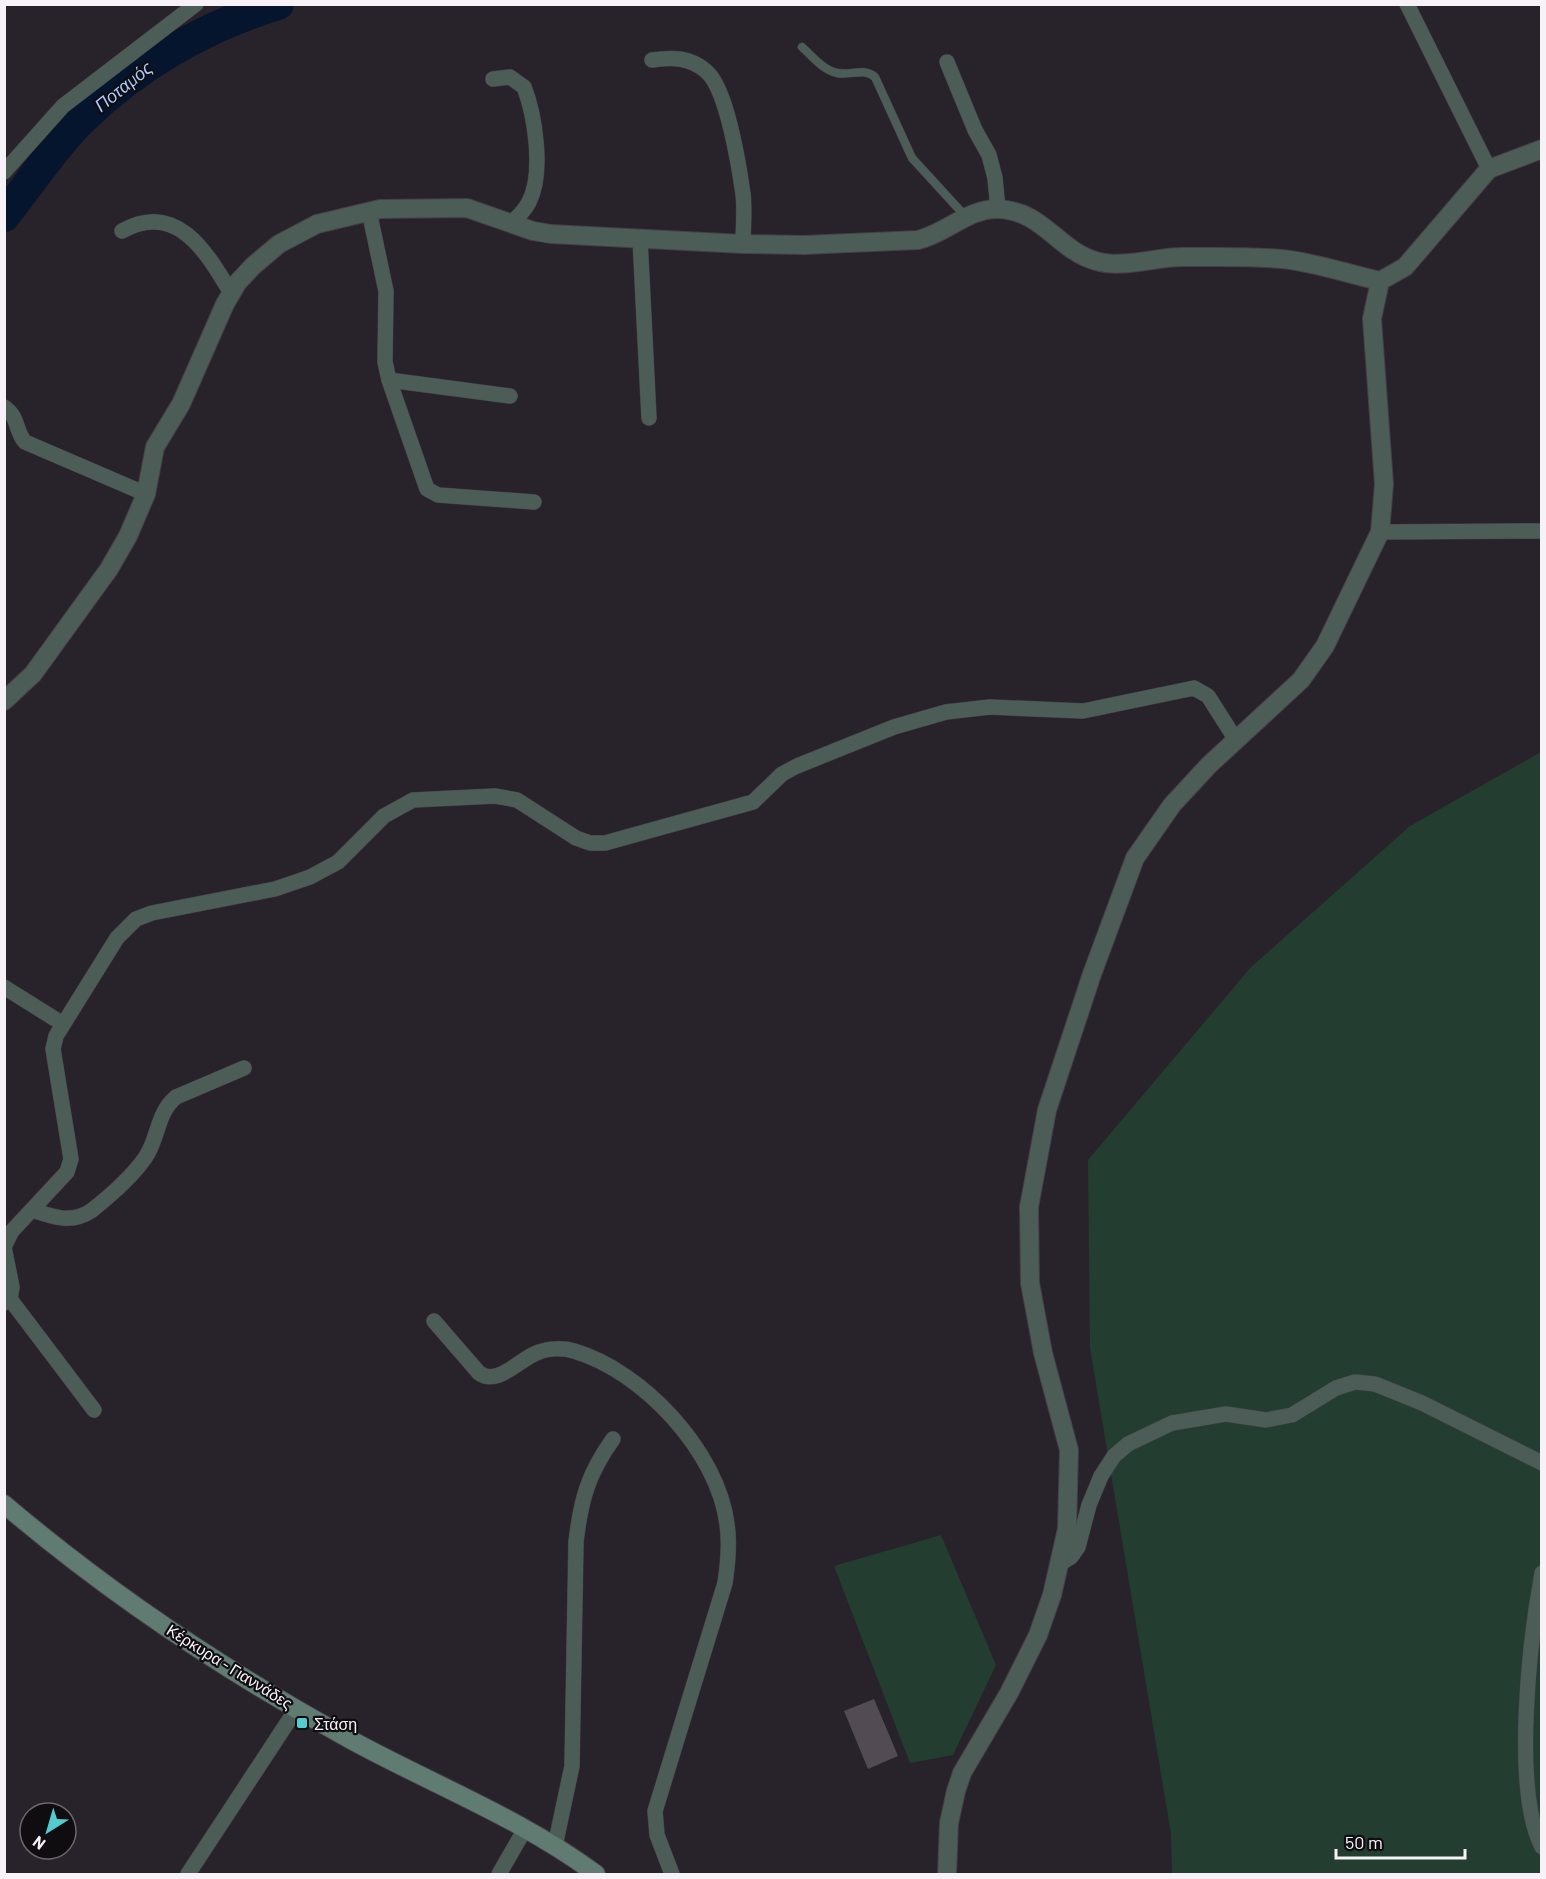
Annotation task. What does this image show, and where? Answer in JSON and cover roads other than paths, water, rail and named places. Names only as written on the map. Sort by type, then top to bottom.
[{"type":"main road","name":"Κέρκυρα - Γιαννάδες","points":[[4,1504],[64,1555],[115,1592],[297,1708],[361,1745],[525,1829],[555,1846],[596,1875]]},
{"type":"street","points":[[4,172],[63,106],[196,4]]},
{"type":"street","points":[[1407,4],[1489,169]]},
{"type":"street","points":[[652,60],[668,57],[691,62],[707,72],[722,93],[743,195],[743,244]]},
{"type":"street","points":[[946,62],[975,130],[989,155],[995,178],[998,209]]},
{"type":"street","points":[[493,79],[510,77],[524,87],[537,147],[534,186],[530,200],[511,223]]},
{"type":"street","points":[[4,701],[33,674],[109,569],[128,536],[146,494],[155,447],[181,404],[231,293],[253,266],[279,244],[317,224],[369,211],[412,207],[467,208],[551,234],[804,245],[918,240],[936,235],[977,211],[998,209],[1028,215],[1042,223],[1073,250],[1096,262],[1115,263],[1172,257],[1283,259],[1380,281],[1405,267],[1489,169],[1542,149]]},
{"type":"street","points":[[369,211],[386,291],[385,362],[425,485],[430,492],[438,495],[534,502]]},
{"type":"street","points":[[122,231],[142,223],[158,222],[177,227],[206,250],[231,293]]},
{"type":"street","points":[[640,239],[649,418]]},
{"type":"street","points":[[947,1875],[949,1823],[956,1791],[967,1765],[1009,1693],[1038,1635],[1061,1563],[1067,1529],[1069,1450],[1043,1353],[1030,1283],[1029,1207],[1047,1110],[1102,943],[1135,858],[1172,805],[1236,740],[1301,680],[1325,646],[1380,532],[1384,484],[1372,319],[1380,281]]},
{"type":"street","points":[[389,380],[510,396]]},
{"type":"street","points":[[4,407],[15,416],[19,432],[25,442],[146,494]]},
{"type":"street","points":[[1380,532],[1542,531]]},
{"type":"street","points":[[94,1410],[7,1301],[12,1287],[4,1247],[12,1231],[67,1172],[71,1159],[53,1050],[56,1036],[117,938],[136,919],[152,913],[276,889],[310,877],[338,862],[384,816],[413,800],[495,796],[517,800],[576,838],[590,843],[605,843],[753,802],[782,774],[796,766],[894,727],[946,712],[990,707],[1083,711],[1194,688],[1208,696],[1236,740]]},
{"type":"street","points":[[4,987],[63,1024]]},
{"type":"street","points":[[32,1210],[69,1220],[81,1218],[92,1211],[145,1159],[153,1144],[159,1118],[168,1104],[176,1097],[244,1068]]},
{"type":"street","points":[[434,1321],[479,1373],[488,1378],[499,1376],[536,1353],[545,1350],[572,1351],[606,1363],[658,1402],[698,1450],[716,1481],[727,1522],[729,1556],[725,1583],[655,1811],[657,1835],[672,1875]]},
{"type":"street","points":[[1061,1563],[1071,1557],[1078,1547],[1089,1505],[1101,1476],[1114,1456],[1128,1444],[1172,1423],[1226,1414],[1266,1420],[1292,1415],[1336,1389],[1355,1382],[1375,1384],[1422,1403],[1542,1463]]},
{"type":"street","points":[[555,1846],[572,1766],[576,1542],[580,1504],[588,1478],[613,1439]]},
{"type":"street","points":[[1542,1573],[1529,1678],[1527,1738],[1529,1799],[1537,1838],[1542,1847]]},
{"type":"street","points":[[188,1875],[297,1708]]},
{"type":"street","points":[[499,1875],[525,1829]]},
{"type":"lane","points":[[802,47],[829,71],[848,74],[866,72],[875,76],[912,158],[966,217]]},
{"type":"waterway","name":"Ποταμός","points":[[4,216],[72,129],[125,82],[148,65],[198,36],[278,4]]},
{"type":"place","name":"Στάση","points":[[302,1723]]}]
